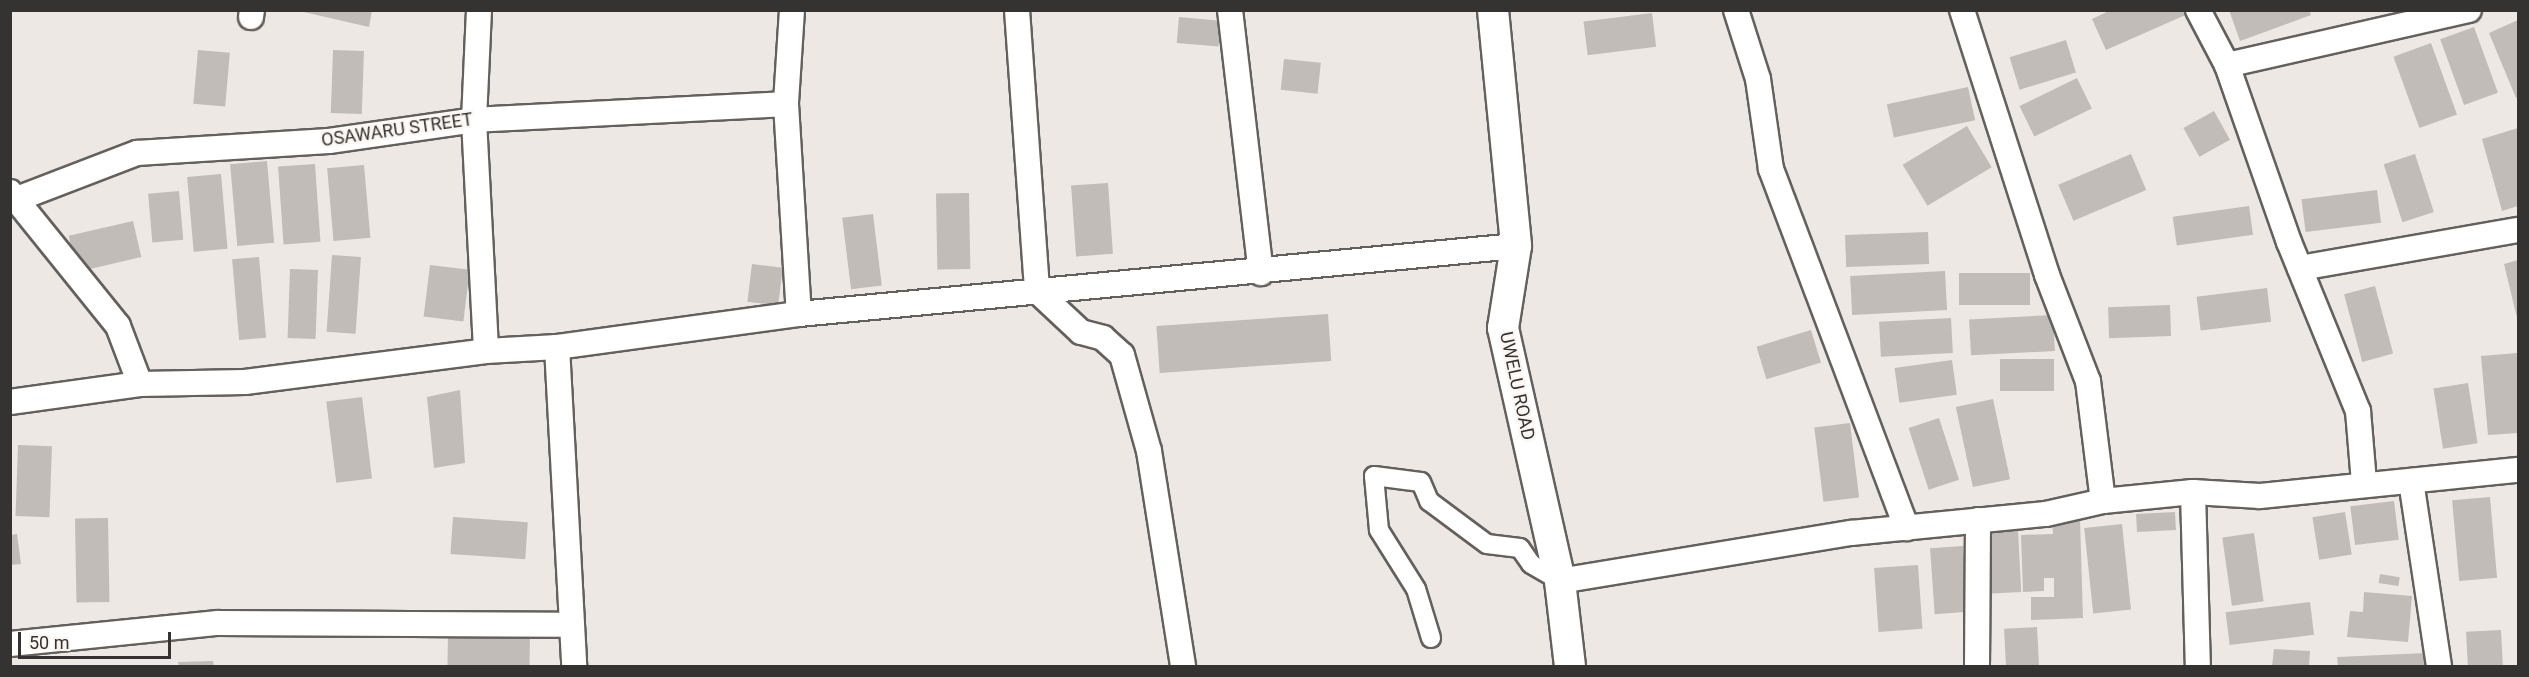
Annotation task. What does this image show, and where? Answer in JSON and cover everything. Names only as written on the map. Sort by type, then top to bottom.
[{"type":"street","points":[[479,10],[474,120],[486,351]]},
{"type":"street","points":[[792,10],[786,104],[799,314]]},
{"type":"street","points":[[1017,10],[1037,291],[1081,332],[1103,338],[1122,355],[1149,451],[1183,666]]},
{"type":"street","points":[[1230,10],[1261,273]]},
{"type":"street","name":"UWELU ROAD","points":[[1493,10],[1516,246],[1503,328],[1560,581],[1570,666]]},
{"type":"street","points":[[1736,10],[1758,79],[1771,169],[1906,528]]},
{"type":"street","points":[[1962,10],[2047,275],[2088,381],[2103,501]]},
{"type":"street","points":[[2198,10],[2227,65],[2300,268],[2358,411],[2364,482]]},
{"type":"street","points":[[2227,65],[2469,10]]},
{"type":"street","name":"OSAWARU STREET","points":[[14,196],[137,153],[329,141],[474,120],[786,104]]},
{"type":"street","points":[[14,196],[118,326],[140,384]]},
{"type":"street","points":[[2300,268],[2518,230]]},
{"type":"street","points":[[10,402],[140,384],[245,382],[486,351],[557,347],[799,314],[1037,291],[1261,273],[1516,246]]},
{"type":"street","points":[[557,347],[567,625],[574,666]]},
{"type":"street","points":[[1431,638],[1416,589],[1378,530],[1374,476],[1421,482],[1430,501],[1487,544],[1520,548],[1531,564],[1560,581],[1906,528],[1978,520],[2103,501],[2193,492],[2260,496],[2364,482],[2411,481],[2518,470]]},
{"type":"street","points":[[2411,481],[2439,666]]},
{"type":"street","points":[[2193,492],[2198,666]]},
{"type":"street","points":[[1977,666],[1978,520]]},
{"type":"street","points":[[10,644],[218,623],[567,625]]},
{"type":"building","points":[[295,10],[372,10],[369,27]]},
{"type":"building","points":[[2111,10],[2189,10],[2190,13],[2106,50],[2092,19]]},
{"type":"building","points":[[2229,10],[2309,10],[2311,15],[2240,41]]},
{"type":"building","points":[[1652,13],[1656,47],[1588,55],[1584,21]]},
{"type":"building","points":[[1179,17],[1221,21],[1219,47],[1177,43]]},
{"type":"building","points":[[2518,20],[2518,97],[2516,98],[2489,33]]},
{"type":"building","points":[[2474,27],[2498,93],[2464,105],[2440,39]]},
{"type":"building","points":[[2066,40],[2076,73],[2020,90],[2010,57]]},
{"type":"building","points":[[2431,43],[2457,114],[2419,128],[2393,57]]},
{"type":"building","points":[[198,50],[230,53],[225,107],[193,104]]},
{"type":"building","points":[[333,50],[364,51],[362,114],[331,113]]},
{"type":"building","points":[[1284,59],[1321,63],[1318,94],[1281,90]]},
{"type":"building","points":[[2077,78],[2092,109],[2034,137],[2019,106]]},
{"type":"building","points":[[1968,87],[1975,120],[1894,138],[1887,104]]},
{"type":"building","points":[[2214,111],[2230,140],[2199,157],[2183,128]]},
{"type":"building","points":[[1967,126],[1992,167],[1927,206],[1903,165]]},
{"type":"building","points":[[2518,128],[2518,206],[2502,211],[2482,139]]},
{"type":"building","points":[[2131,154],[2146,190],[2074,221],[2058,185]]},
{"type":"building","points":[[2415,154],[2434,212],[2402,222],[2384,164]]},
{"type":"building","points":[[267,161],[274,243],[237,246],[230,164]]},
{"type":"building","points":[[315,164],[320,242],[284,244],[278,167]]},
{"type":"building","points":[[364,165],[370,238],[334,241],[327,168]]},
{"type":"building","points":[[221,174],[228,249],[194,252],[187,177]]},
{"type":"building","points":[[1108,183],[1113,254],[1076,256],[1071,186]]},
{"type":"building","points":[[2377,190],[2381,223],[2306,232],[2302,199]]},
{"type":"building","points":[[179,191],[183,240],[152,243],[148,194]]},
{"type":"building","points":[[969,193],[970,269],[937,270],[936,194]]},
{"type":"building","points":[[2249,206],[2253,235],[2177,245],[2173,217]]},
{"type":"building","points":[[873,214],[882,285],[851,289],[842,218]]},
{"type":"building","points":[[133,221],[141,257],[77,272],[69,236]]},
{"type":"building","points":[[1928,232],[1929,264],[1846,267],[1845,235]]},
{"type":"building","points":[[332,255],[361,257],[356,334],[327,332]]},
{"type":"building","points":[[259,257],[266,338],[239,340],[232,259]]},
{"type":"building","points":[[2518,260],[2518,322],[2504,264]]},
{"type":"building","points":[[752,264],[783,268],[778,305],[747,302]]},
{"type":"building","points":[[430,265],[470,270],[463,321],[424,317]]},
{"type":"building","points":[[290,269],[318,270],[316,339],[288,338]]},
{"type":"building","points":[[1945,271],[1947,310],[1852,315],[1850,276]]},
{"type":"building","points":[[1959,273],[2030,273],[2030,305],[1959,305]]},
{"type":"building","points":[[2375,286],[2393,354],[2362,362],[2344,294]]},
{"type":"building","points":[[2267,288],[2271,322],[2201,330],[2197,297]]},
{"type":"building","points":[[2170,305],[2171,336],[2109,338],[2108,307]]},
{"type":"building","points":[[1328,314],[1331,361],[1160,373],[1156,326]]},
{"type":"building","points":[[2053,315],[2055,351],[1971,355],[1969,319]]},
{"type":"building","points":[[1951,318],[1953,353],[1881,357],[1879,322]]},
{"type":"building","points":[[1811,330],[1821,363],[1766,379],[1756,347]]},
{"type":"building","points":[[2517,353],[2518,433],[2488,435],[2481,356]]},
{"type":"building","points":[[2000,359],[2054,359],[2054,391],[2000,391]]},
{"type":"building","points":[[1952,360],[1957,395],[1899,403],[1895,368]]},
{"type":"building","points":[[2468,383],[2478,443],[2443,449],[2433,388]]},
{"type":"building","points":[[460,390],[465,463],[434,468],[427,397]]},
{"type":"building","points":[[362,397],[372,478],[336,483],[326,401]]},
{"type":"building","points":[[1993,399],[2010,479],[1973,487],[1956,407]]},
{"type":"building","points":[[1939,418],[1959,480],[1929,490],[1909,428]]},
{"type":"building","points":[[1850,423],[1859,497],[1823,502],[1814,427]]},
{"type":"building","points":[[18,445],[52,446],[50,517],[16,516]]},
{"type":"building","points":[[2490,497],[2497,578],[2459,581],[2452,500]]},
{"type":"building","points":[[2394,501],[2399,540],[2355,545],[2350,506]]},
{"type":"building","points":[[2175,512],[2176,530],[2137,532],[2136,514]]},
{"type":"building","points":[[2345,512],[2352,554],[2319,560],[2312,517]]},
{"type":"building","points":[[453,517],[528,522],[525,559],[450,554]]},
{"type":"building","points":[[108,518],[109,602],[76,603],[75,519]]},
{"type":"building","points":[[2080,519],[2083,618],[2031,620],[2031,597],[2054,597],[2054,578],[2044,578],[2044,591],[2023,592],[2021,535],[2053,534],[2052,520]]},
{"type":"building","points":[[2122,524],[2131,610],[2093,614],[2084,528]]},
{"type":"building","points":[[2018,530],[2021,592],[1991,593],[1988,532]]},
{"type":"building","points":[[2254,533],[2264,601],[2232,606],[2222,537]]},
{"type":"building","points":[[17,534],[21,564],[10,565],[10,535]]},
{"type":"building","points":[[1963,546],[1968,612],[1935,614],[1930,548]]},
{"type":"building","points":[[1918,565],[1922,629],[1879,632],[1874,568]]},
{"type":"building","points":[[2380,574],[2400,577],[2398,586],[2379,583]]},
{"type":"building","points":[[2364,592],[2412,596],[2408,642],[2347,637],[2350,611],[2363,612]]},
{"type":"building","points":[[2310,602],[2314,635],[2230,645],[2226,612]]},
{"type":"building","points":[[2037,627],[2039,666],[2006,666],[2004,629]]},
{"type":"building","points":[[2501,630],[2503,666],[2468,666],[2466,632]]},
{"type":"building","points":[[448,636],[530,637],[529,666],[447,666]]},
{"type":"building","points":[[2274,649],[2310,651],[2309,666],[2272,666]]},
{"type":"building","points":[[2426,653],[2427,666],[2338,666],[2337,657]]},
{"type":"building","points":[[213,661],[214,666],[179,666],[178,662]]}]
